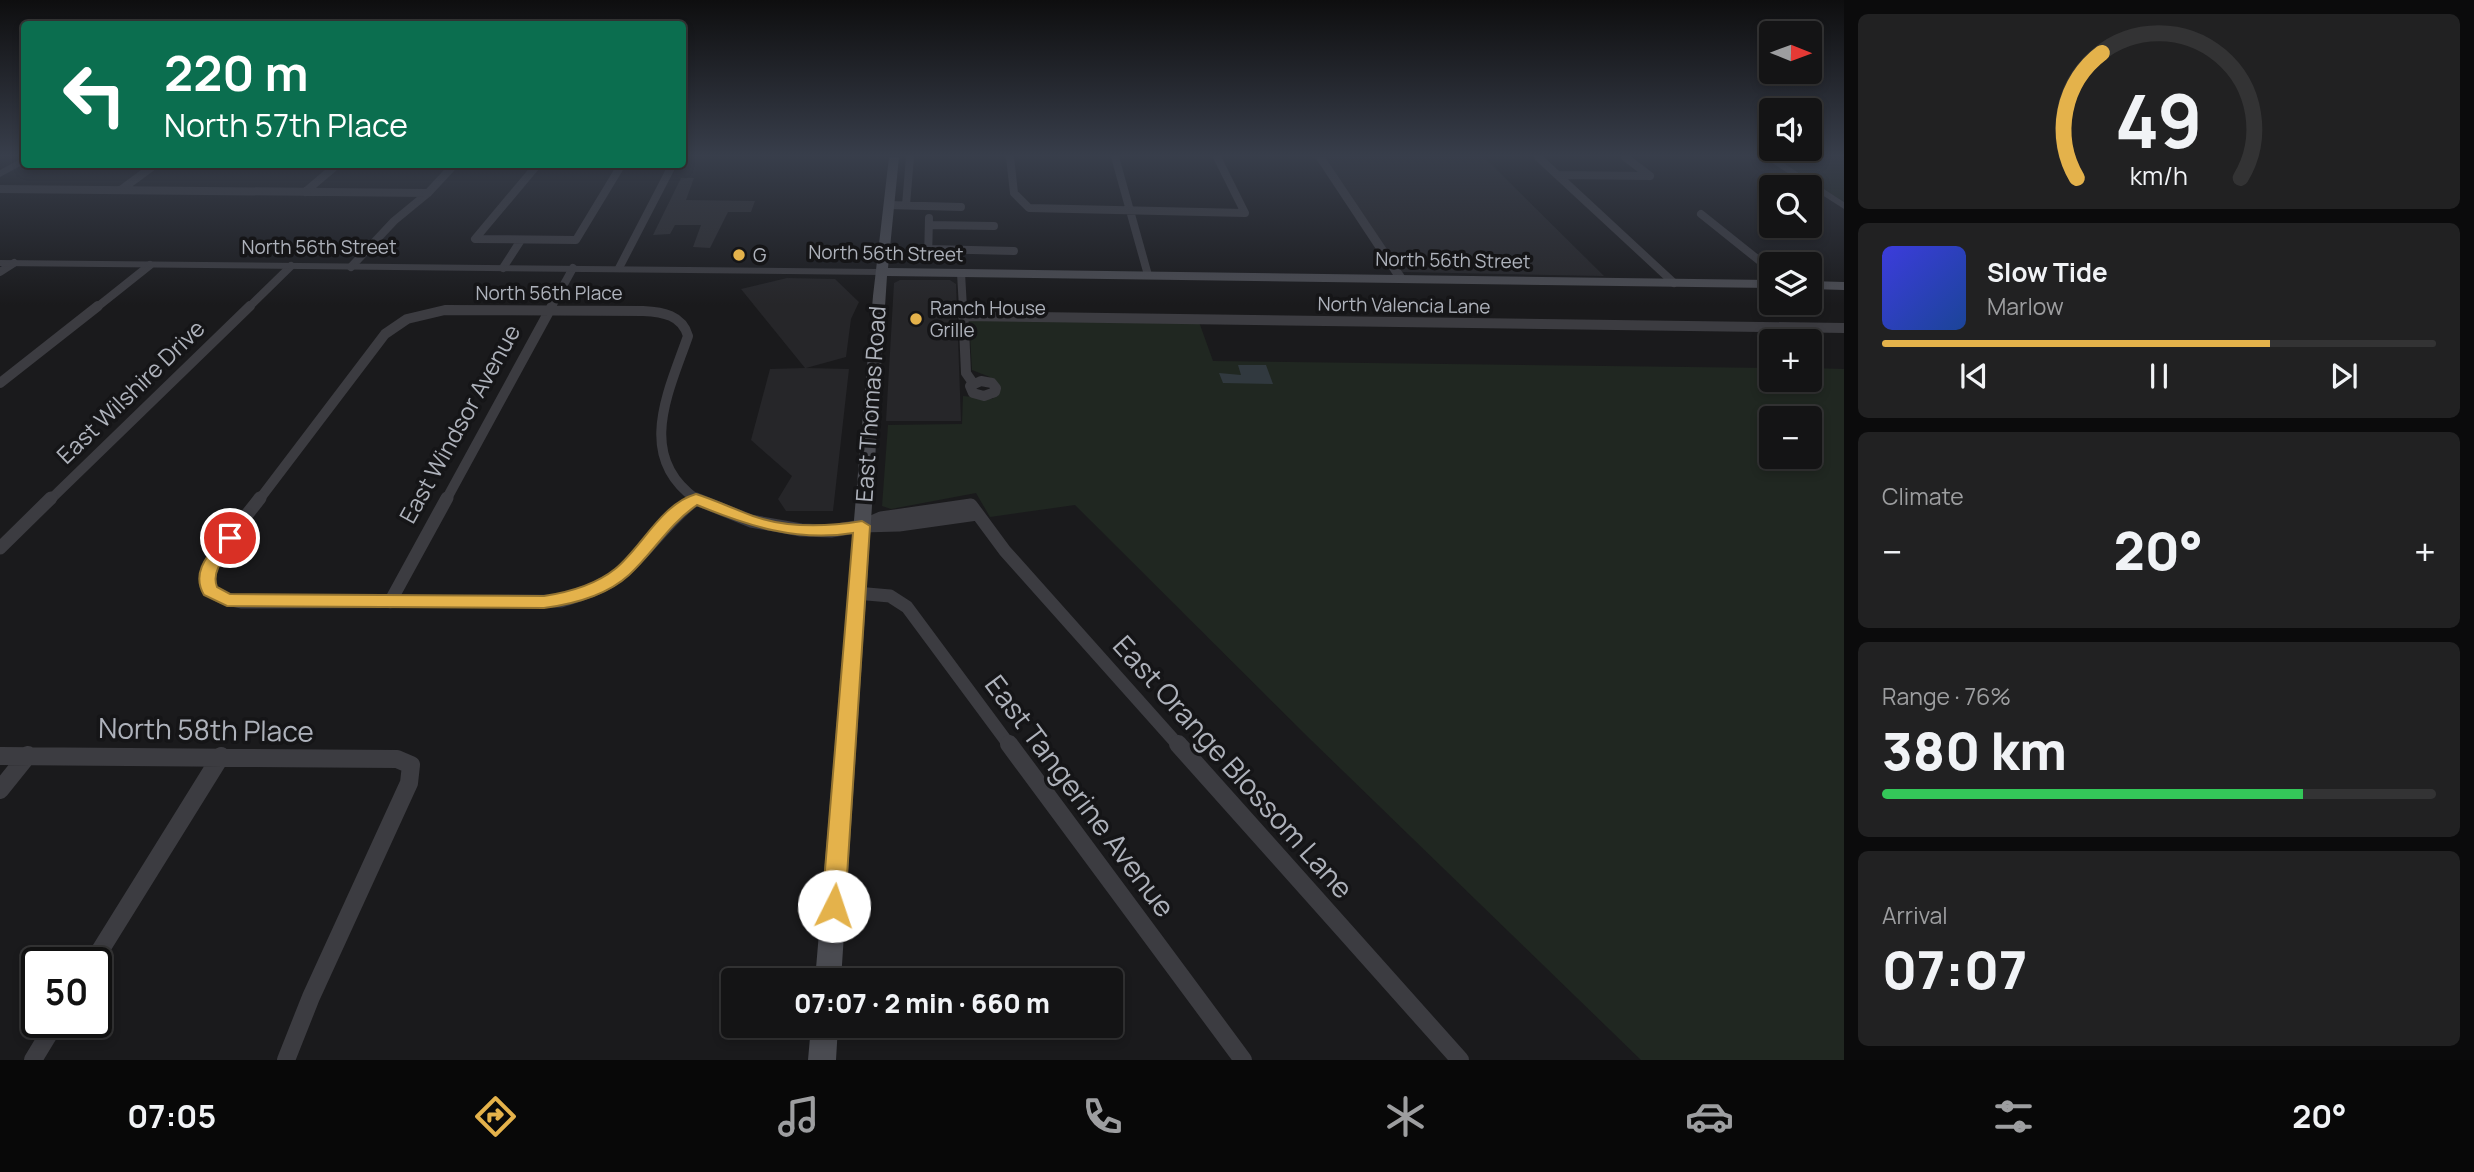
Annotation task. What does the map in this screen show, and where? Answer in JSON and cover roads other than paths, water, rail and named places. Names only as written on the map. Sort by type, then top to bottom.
[{"type":"main road","name":"East Thomas Road","points":[[829,968],[888,206]]},
{"type":"main road","name":"North 56th Street","points":[[881,272],[1759,284]]},
{"type":"main road","points":[[1822,285],[1844,286]]},
{"type":"main road","points":[[822,1060],[824,1038]]},
{"type":"street","points":[[351,267],[410,206]]},
{"type":"street","points":[[503,206],[489,219],[475,239],[576,240],[596,206]]},
{"type":"street","points":[[619,268],[651,206]]},
{"type":"street","points":[[924,206],[961,207]]},
{"type":"street","points":[[1026,206],[1245,213],[1242,206]]},
{"type":"street","points":[[1130,206],[1148,275]]},
{"type":"street","points":[[1353,206],[1401,279]]},
{"type":"street","points":[[1593,206],[1674,283]]},
{"type":"street","points":[[928,260],[930,207]]},
{"type":"street","points":[[1701,214],[1759,260]]},
{"type":"street","points":[[929,225],[994,226]]},
{"type":"street","points":[[503,268],[521,240]]},
{"type":"street","points":[[929,249],[1014,251]]},
{"type":"street","name":"North 56th Street","points":[[0,263],[881,272]]},
{"type":"street","points":[[0,272],[14,263]]},
{"type":"street","points":[[0,383],[150,265]]},
{"type":"street","name":"East Wilshire Drive","points":[[0,548],[290,266]]},
{"type":"street","name":"East Windsor Avenue","points":[[390,602],[573,268]]},
{"type":"street","points":[[961,273],[966,373],[973,383]]},
{"type":"street","name":"North 56th Place","points":[[419,314],[445,310],[653,312],[678,319]]},
{"type":"street","points":[[419,314],[400,322],[385,334],[215,558],[208,568],[206,582],[210,591],[227,600],[242,602],[544,602],[572,598],[609,582],[623,571],[678,511],[696,499]]},
{"type":"street","name":"North Valencia Lane","points":[[963,316],[1844,328]]},
{"type":"street","points":[[678,319],[687,329],[688,336],[661,415],[660,441],[670,469],[686,492],[696,499],[740,517],[778,528],[831,531],[862,526],[899,525],[974,509]]},
{"type":"street","name":"East Orange Blossom Lane","points":[[974,509],[1030,580],[1460,1060]]},
{"type":"street","name":"East Tangerine Avenue","points":[[856,593],[890,596],[907,607],[1243,1060]]},
{"type":"street","points":[[0,790],[28,755]]},
{"type":"street","name":"North 58th Place","points":[[0,756],[397,759],[411,765],[409,783],[311,997],[286,1060]]},
{"type":"street","points":[[102,947],[221,756]]},
{"type":"street","points":[[33,1060],[46,1038]]},
{"type":"place","name":"G","points":[[739,255]]},
{"type":"place","name":"Ranch House Grille","points":[[916,319]]}]
